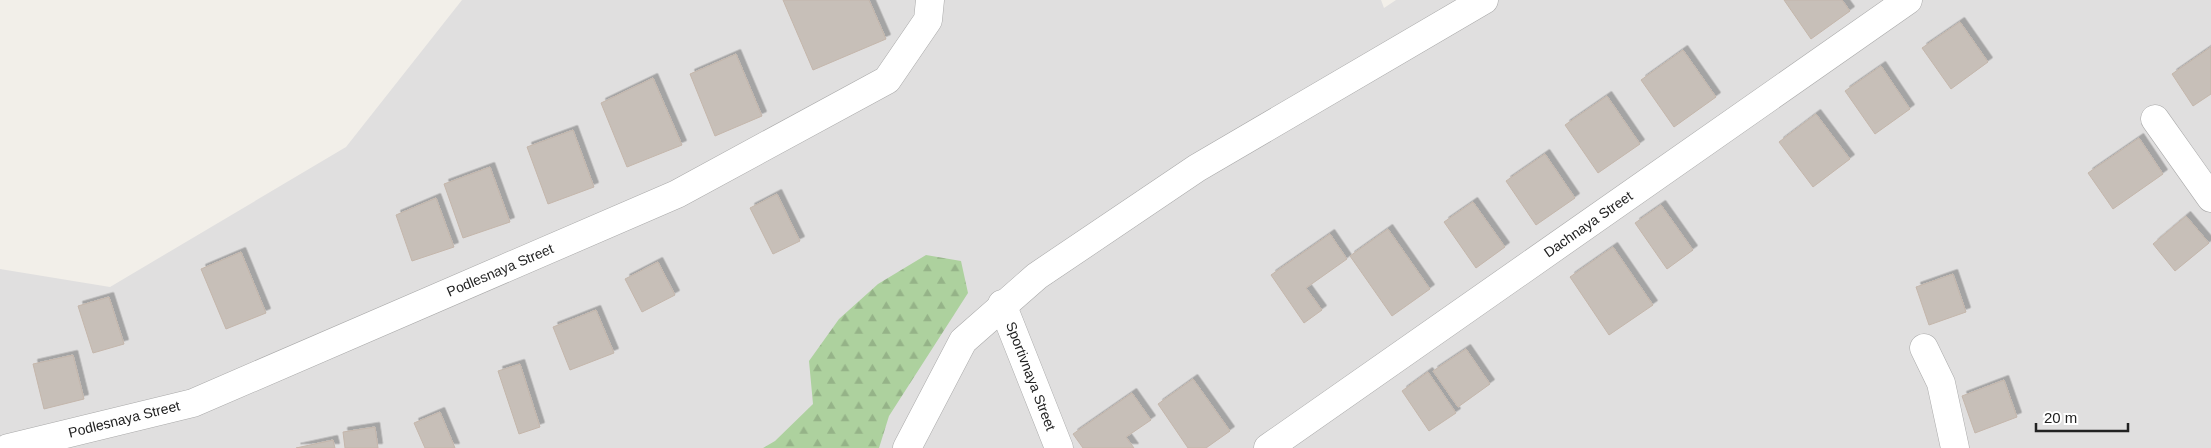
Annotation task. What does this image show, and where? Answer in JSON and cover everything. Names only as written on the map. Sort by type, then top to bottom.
[{"type":"street","name":"Podlesnaya Street","points":[[8,448],[193,402],[678,194],[887,80],[928,20],[930,0]]},
{"type":"street","points":[[907,448],[963,341],[1002,304],[1036,276],[1197,168],[1484,0]]},
{"type":"street","name":"Dachnaya Street","points":[[1268,448],[1908,0]]},
{"type":"street","points":[[2155,119],[2211,198]]},
{"type":"street","name":"Sportivnaya Street","points":[[1002,304],[1059,448]]},
{"type":"street","points":[[1924,348],[1942,383],[1954,448]]},
{"type":"shaded area","points":[[462,0],[1381,0],[1384,8],[1396,0],[2211,0],[2211,448],[0,448],[0,269],[110,287],[346,147]]},
{"type":"green space","points":[[926,255],[961,261],[968,293],[889,416],[879,448],[763,448],[775,441],[813,404],[809,361],[839,319],[878,284]]},
{"type":"building","points":[[783,0],[869,0],[886,39],[813,70]]},
{"type":"building","points":[[1784,0],[1842,0],[1850,11],[1811,39]]},
{"type":"building","points":[[1960,22],[1988,62],[1951,89],[1922,48]]},
{"type":"building","points":[[2211,47],[2211,94],[2193,106],[2172,74]]},
{"type":"building","points":[[1683,50],[1716,97],[1674,127],[1641,80]]},
{"type":"building","points":[[736,54],[762,116],[715,136],[690,74]]},
{"type":"building","points":[[1881,66],[1910,109],[1875,134],[1845,91]]},
{"type":"building","points":[[653,78],[682,145],[627,167],[601,103]]},
{"type":"building","points":[[1607,96],[1640,144],[1598,173],[1565,125]]},
{"type":"building","points":[[1816,114],[1850,159],[1813,187],[1779,142]]},
{"type":"building","points":[[573,130],[594,187],[548,204],[527,147]]},
{"type":"building","points":[[2139,138],[2163,174],[2113,209],[2088,173]]},
{"type":"building","points":[[1545,154],[1575,198],[1536,225],[1506,181]]},
{"type":"building","points":[[490,167],[510,222],[463,238],[444,184]]},
{"type":"building","points":[[777,194],[800,241],[773,254],[750,208]]},
{"type":"building","points":[[436,198],[454,247],[412,261],[396,215]]},
{"type":"building","points":[[1473,202],[1505,247],[1476,268],[1444,222]]},
{"type":"building","points":[[1661,205],[1693,250],[1667,269],[1635,223]]},
{"type":"building","points":[[2186,216],[2209,243],[2175,271],[2153,244]]},
{"type":"building","points":[[1388,229],[1430,289],[1392,316],[1350,256]]},
{"type":"building","points":[[1330,234],[1347,259],[1306,288],[1322,310],[1304,323],[1271,275]]},
{"type":"building","points":[[1613,247],[1653,305],[1609,335],[1570,277]]},
{"type":"building","points":[[241,252],[266,313],[226,329],[201,269]]},
{"type":"building","points":[[658,262],[675,295],[642,312],[625,279]]},
{"type":"building","points":[[1953,274],[1966,312],[1929,325],[1916,287]]},
{"type":"building","points":[[109,297],[124,344],[93,353],[78,306]]},
{"type":"building","points":[[596,310],[614,353],[570,370],[553,327]]},
{"type":"building","points":[[1466,349],[1490,384],[1458,407],[1433,371]]},
{"type":"building","points":[[73,355],[84,399],[44,409],[33,364]]},
{"type":"building","points":[[520,364],[540,427],[519,434],[498,371]]},
{"type":"building","points":[[1428,372],[1456,413],[1429,431],[1402,391]]},
{"type":"building","points":[[1193,379],[1230,431],[1206,448],[1188,448],[1158,404]]},
{"type":"building","points":[[2004,380],[2017,417],[1975,433],[1962,396]]},
{"type":"building","points":[[1132,393],[1151,420],[1126,437],[1134,448],[1083,448],[1073,434]]},
{"type":"building","points":[[440,412],[455,448],[425,448],[414,423]]},
{"type":"building","points":[[375,427],[378,448],[345,448],[343,432]]},
{"type":"building","points":[[333,440],[335,448],[296,448]]}]
